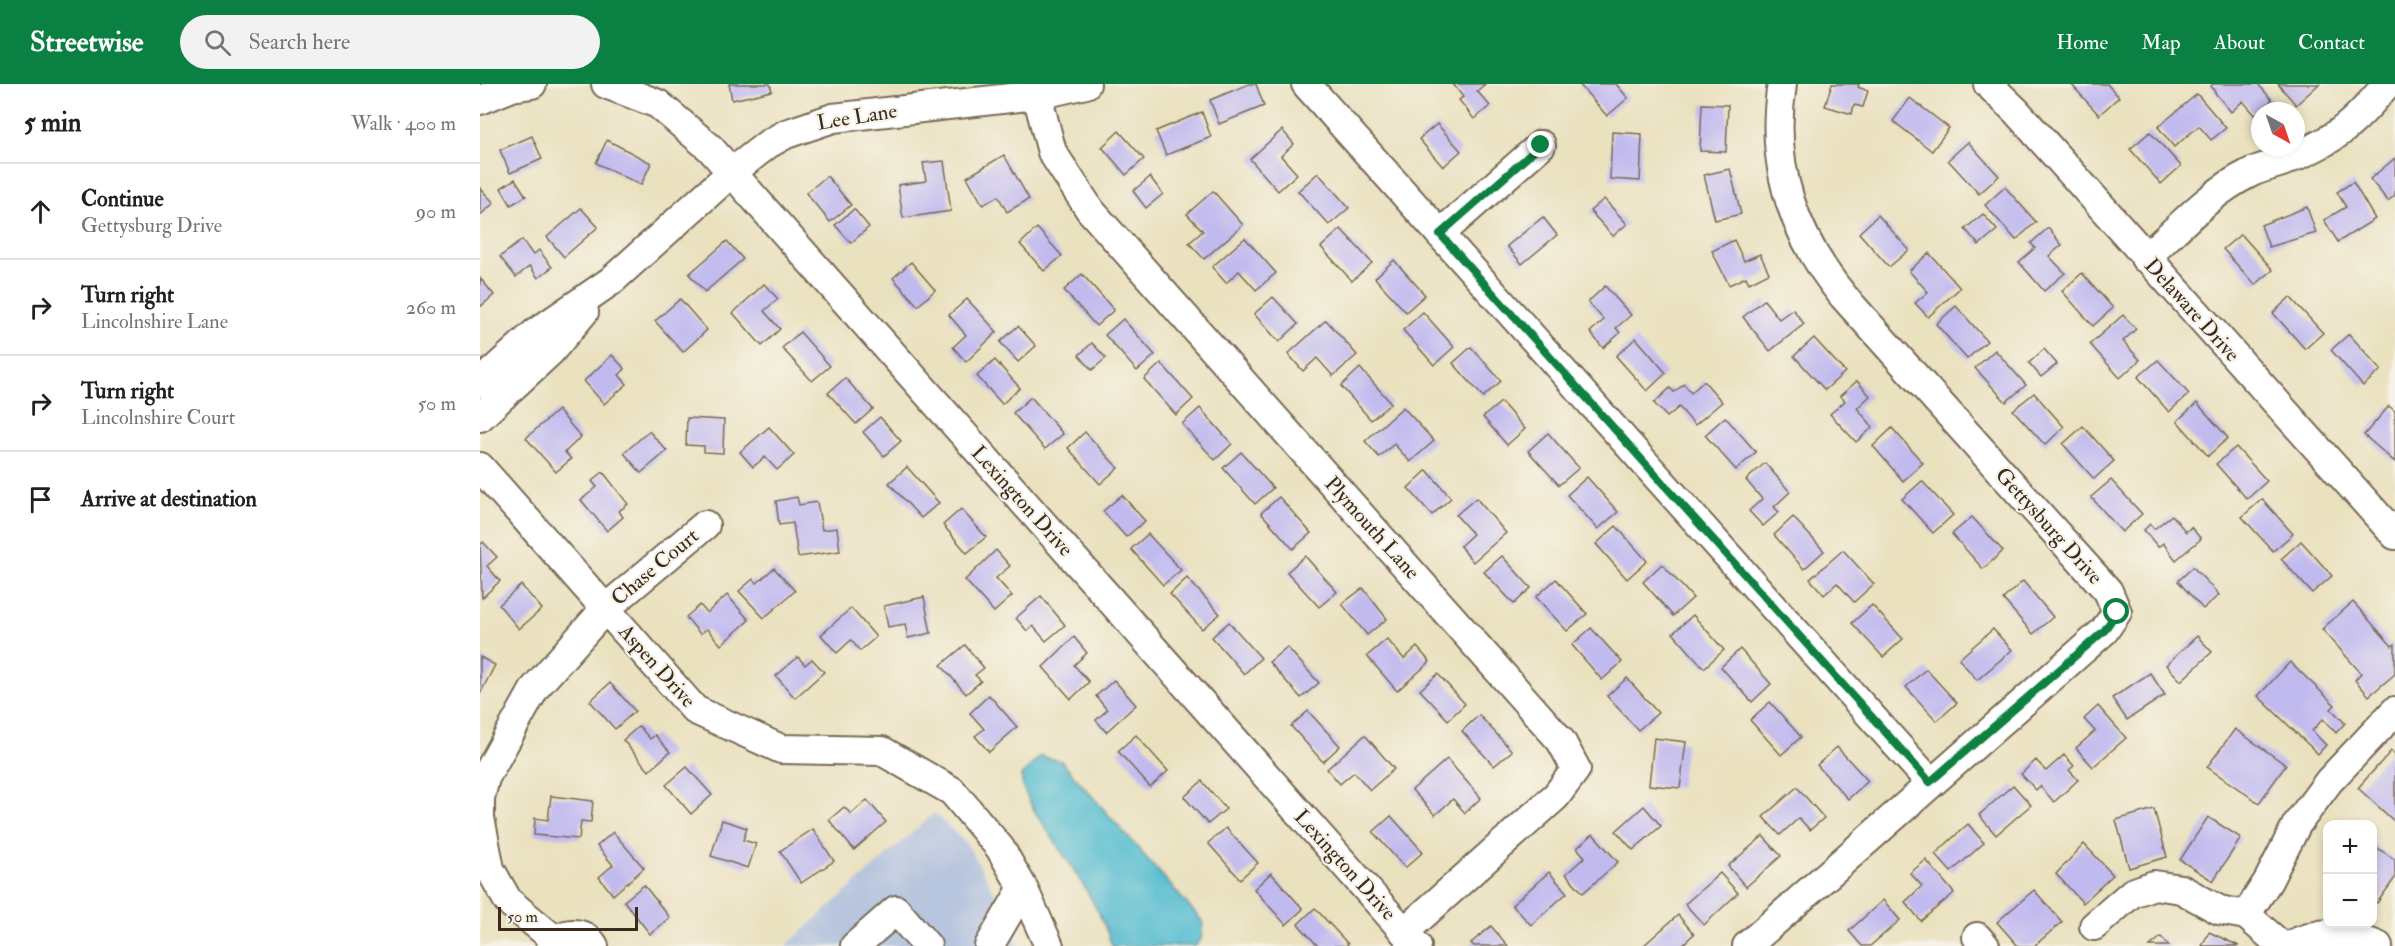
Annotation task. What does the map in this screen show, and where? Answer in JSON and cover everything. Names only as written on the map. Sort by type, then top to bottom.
[{"type":"street","points":[[480,100],[512,87],[532,84]]},
{"type":"street","name":"Lexington Drive","points":[[606,84],[657,104],[710,148],[1411,939]]},
{"type":"street","name":"Lee Lane","points":[[480,417],[551,351],[611,281],[731,173],[768,144],[817,122],[1037,95],[1086,84]]},
{"type":"street","points":[[1306,84],[1930,782]]},
{"type":"street","name":"Gettysburg Drive","points":[[1747,946],[1930,782],[2104,631],[2117,612],[2108,591],[1844,297],[1811,253],[1787,197],[1780,170],[1778,110],[1782,84]]},
{"type":"street","points":[[2145,258],[2218,193],[2248,173],[2282,162],[2340,133],[2359,118],[2387,84]]},
{"type":"street","name":"Delaware Drive","points":[[1992,85],[2395,535]]},
{"type":"street","name":"Plymouth Lane","points":[[1037,95],[1052,152],[1090,210],[1561,741],[1576,769],[1556,796],[1411,939]]},
{"type":"street","points":[[1440,234],[1541,145]]},
{"type":"street","name":"Lee Lane","points":[[480,383],[534,334],[611,281]]},
{"type":"street","name":"Aspen Drive","points":[[480,467],[695,710],[781,749],[882,751],[952,791],[1000,848],[1023,888],[1049,946]]},
{"type":"street","name":"Chase Court","points":[[480,798],[485,778],[535,688],[605,609],[705,525]]},
{"type":"street","points":[[2246,915],[2268,881],[2296,824],[2329,781],[2395,711]]},
{"type":"street","points":[[480,798],[482,849],[508,901],[553,943],[573,933],[583,936],[594,946]]},
{"type":"street","points":[[2094,926],[2132,893],[2154,885],[2181,889],[2219,910],[2246,915],[2282,946]]},
{"type":"street","points":[[988,946],[1023,888]]},
{"type":"street","points":[[855,946],[896,910],[927,946]]},
{"type":"street","points":[[2289,946],[2309,935],[2335,933],[2378,946]]},
{"type":"shaded area","points":[[934,813],[967,844],[1003,908],[1019,946],[786,946]]},
{"type":"water","points":[[1040,756],[1061,761],[1203,922],[1201,940],[1195,946],[1112,946],[1087,891],[1034,810],[1026,793],[1021,776]]},
{"type":"building","points":[[729,84],[770,84],[772,91],[732,100]]},
{"type":"building","points":[[1249,84],[1256,84],[1264,106],[1219,124],[1210,100]]},
{"type":"building","points":[[1453,84],[1485,84],[1477,91],[1490,106],[1474,119],[1459,100],[1463,97]]},
{"type":"building","points":[[1579,84],[1616,84],[1628,98],[1607,116]]},
{"type":"building","points":[[1832,84],[1859,84],[1858,87],[1868,91],[1863,107],[1854,105],[1852,114],[1825,106]]},
{"type":"building","points":[[2071,84],[2107,84],[2119,97],[2099,115]]},
{"type":"building","points":[[2213,84],[2258,84],[2272,100],[2251,102],[2251,110],[2243,101],[2231,112],[2211,86]]},
{"type":"building","points":[[2278,84],[2319,84],[2299,102],[2293,102]]},
{"type":"building","points":[[2197,94],[2226,128],[2211,140],[2199,126],[2174,147],[2158,127]]},
{"type":"building","points":[[1910,98],[1949,128],[1932,151],[1893,121]]},
{"type":"building","points":[[1702,104],[1728,105],[1726,152],[1700,151]]},
{"type":"building","points":[[1202,112],[1211,137],[1166,155],[1156,131]]},
{"type":"building","points":[[1437,124],[1461,151],[1443,167],[1419,139]]},
{"type":"building","points":[[1282,130],[1294,144],[1281,156],[1297,174],[1278,191],[1250,159]]},
{"type":"building","points":[[1119,131],[1144,159],[1126,175],[1102,147]]},
{"type":"building","points":[[1612,132],[1642,134],[1640,181],[1610,179]]},
{"type":"building","points":[[2150,132],[2181,166],[2161,184],[2130,149]]},
{"type":"building","points":[[532,136],[542,159],[510,173],[500,150]]},
{"type":"building","points":[[607,140],[651,163],[641,185],[596,163]]},
{"type":"building","points":[[1968,142],[1999,176],[1979,194],[1948,160]]},
{"type":"building","points":[[1004,155],[1029,199],[1007,212],[998,196],[983,205],[967,177]]},
{"type":"building","points":[[2395,158],[2395,195],[2388,201],[2370,179]]},
{"type":"building","points":[[944,161],[951,211],[903,218],[898,185],[926,181],[923,163]]},
{"type":"building","points":[[1730,169],[1741,214],[1715,220],[1704,175]]},
{"type":"building","points":[[1318,173],[1349,208],[1329,225],[1298,191]]},
{"type":"building","points":[[827,176],[851,205],[830,222],[806,193]]},
{"type":"building","points":[[1150,177],[1163,194],[1146,208],[1133,191]]},
{"type":"building","points":[[515,179],[526,196],[511,205],[501,188]]},
{"type":"building","points":[[2353,182],[2375,219],[2338,242],[2324,220],[2346,207],[2337,192]]},
{"type":"building","points":[[2005,187],[2036,222],[2016,240],[1985,205]]},
{"type":"building","points":[[480,188],[494,203],[480,215]]},
{"type":"building","points":[[1213,191],[1243,225],[1204,259],[1189,243],[1203,231],[1187,214]]},
{"type":"building","points":[[1604,199],[1627,224],[1613,236],[1590,211]]},
{"type":"building","points":[[2307,207],[2316,233],[2269,247],[2261,225]]},
{"type":"building","points":[[581,208],[598,227],[564,257],[547,237]]},
{"type":"building","points":[[854,209],[869,227],[851,243],[835,225]]},
{"type":"building","points":[[1983,214],[1997,230],[1979,245],[1965,229]]},
{"type":"building","points":[[1878,215],[1909,250],[1889,267],[1859,233]]},
{"type":"building","points":[[1543,217],[1557,235],[1522,264],[1507,246]]},
{"type":"building","points":[[1037,228],[1062,256],[1044,271],[1020,244]]},
{"type":"building","points":[[2048,228],[2062,245],[2049,256],[2065,273],[2044,291],[2019,262],[2035,248],[2031,243]]},
{"type":"building","points":[[1341,229],[1372,263],[1352,281],[1321,247]]},
{"type":"building","points":[[2241,234],[2273,270],[2255,285],[2223,249]]},
{"type":"building","points":[[1245,238],[1276,273],[1256,290],[1239,271],[1226,283],[1212,267]]},
{"type":"building","points":[[522,240],[533,255],[539,250],[552,267],[538,278],[530,266],[516,277],[500,257]]},
{"type":"building","points":[[1734,240],[1744,261],[1760,254],[1769,273],[1749,283],[1746,277],[1729,285],[1712,251]]},
{"type":"building","points":[[727,241],[743,259],[705,292],[689,274]]},
{"type":"building","points":[[1929,253],[1960,288],[1928,317],[1915,303],[1928,292],[1909,271]]},
{"type":"building","points":[[1394,260],[1425,295],[1406,312],[1375,278]]},
{"type":"building","points":[[911,262],[935,290],[918,306],[893,278]]},
{"type":"building","points":[[2082,273],[2113,308],[2093,326],[2062,291]]},
{"type":"building","points":[[1082,274],[1114,310],[1096,326],[1064,290]]},
{"type":"building","points":[[480,278],[494,295],[480,307]]},
{"type":"building","points":[[764,284],[778,299],[764,311],[780,329],[762,346],[733,313]]},
{"type":"building","points":[[1605,286],[1631,315],[1616,328],[1620,333],[1603,348],[1590,332],[1604,320],[1588,302]]},
{"type":"building","points":[[1273,297],[1298,324],[1279,342],[1254,314]]},
{"type":"building","points":[[2290,297],[2323,333],[2305,349],[2273,313]]},
{"type":"building","points":[[680,299],[707,330],[683,352],[655,321]]},
{"type":"building","points":[[967,299],[997,332],[966,362],[953,347],[966,335],[949,315]]},
{"type":"building","points":[[1764,300],[1779,319],[1793,309],[1804,324],[1770,351],[1743,317]]},
{"type":"building","points":[[1956,306],[1987,341],[1967,359],[1936,324]]},
{"type":"building","points":[[1423,312],[1454,347],[1434,365],[1403,330]]},
{"type":"building","points":[[2123,315],[2136,329],[2123,341],[2140,360],[2120,378],[2090,344]]},
{"type":"building","points":[[1123,319],[1155,355],[1137,371],[1105,335]]},
{"type":"building","points":[[1326,320],[1357,355],[1333,376],[1317,358],[1303,371],[1288,354]]},
{"type":"building","points":[[1018,326],[1036,346],[1018,362],[1000,342]]},
{"type":"building","points":[[800,332],[830,366],[812,381],[782,348]]},
{"type":"building","points":[[2349,334],[2381,370],[2363,386],[2331,350]]},
{"type":"building","points":[[1636,338],[1666,373],[1647,391],[1616,356]]},
{"type":"building","points":[[1814,338],[1845,372],[1825,390],[1794,356]]},
{"type":"building","points":[[1092,343],[1106,358],[1092,370],[1079,355]]},
{"type":"building","points":[[1471,347],[1501,381],[1483,397],[1453,363]]},
{"type":"building","points":[[2044,349],[2057,364],[2041,377],[2029,363]]},
{"type":"building","points":[[1995,350],[2026,385],[2006,402],[1975,368]]},
{"type":"building","points":[[612,355],[625,369],[619,375],[627,384],[604,404],[584,381]]},
{"type":"building","points":[[995,360],[1020,388],[1002,404],[977,376]]},
{"type":"building","points":[[2158,360],[2189,394],[2169,412],[2138,377]]},
{"type":"building","points":[[1161,363],[1193,399],[1176,415],[1144,379]]},
{"type":"building","points":[[1360,368],[1391,403],[1371,420],[1341,386]]},
{"type":"building","points":[[845,378],[873,409],[856,424],[828,393]]},
{"type":"building","points":[[1704,381],[1722,402],[1695,425],[1679,407],[1667,417],[1654,403],[1670,388],[1674,392],[1684,384],[1691,393]]},
{"type":"building","points":[[1857,381],[1870,396],[1857,408],[1873,427],[1856,442],[1830,414],[1845,401],[1840,396]]},
{"type":"building","points":[[2034,393],[2064,427],[2045,445],[2013,410]]},
{"type":"building","points":[[1031,397],[1063,434],[1045,449],[1013,413]]},
{"type":"building","points":[[1501,402],[1525,429],[1507,445],[1483,417]]},
{"type":"building","points":[[2197,403],[2228,438],[2208,456],[2177,421]]},
{"type":"building","points":[[2389,406],[2395,411],[2395,462],[2364,435]]},
{"type":"building","points":[[1403,407],[1434,441],[1410,462],[1394,444],[1379,457],[1365,441]]},
{"type":"building","points":[[1200,408],[1232,444],[1215,460],[1182,424]]},
{"type":"building","points":[[558,410],[581,437],[565,452],[571,459],[556,472],[526,438]]},
{"type":"building","points":[[880,417],[901,441],[884,456],[863,432]]},
{"type":"building","points":[[1725,417],[1756,452],[1736,470],[1705,435]]},
{"type":"building","points":[[687,418],[724,420],[723,453],[704,452],[704,446],[686,445]]},
{"type":"building","points":[[2083,426],[2114,461],[2094,479],[2063,444]]},
{"type":"building","points":[[769,427],[794,455],[777,470],[765,457],[753,467],[740,452]]},
{"type":"building","points":[[1892,428],[1923,463],[1903,481],[1873,446]]},
{"type":"building","points":[[649,431],[667,451],[641,473],[624,453]]},
{"type":"building","points":[[1085,432],[1118,468],[1100,484],[1068,448]]},
{"type":"building","points":[[1548,433],[1579,468],[1559,485],[1528,451]]},
{"type":"building","points":[[2236,447],[2267,481],[2247,499],[2216,464]]},
{"type":"building","points":[[1241,452],[1273,488],[1255,504],[1223,468]]},
{"type":"building","points":[[1765,463],[1790,492],[1774,507],[1779,512],[1763,526],[1749,511],[1762,499],[1746,480]]},
{"type":"building","points":[[907,467],[939,503],[921,518],[889,483]]},
{"type":"building","points":[[1427,470],[1451,498],[1432,515],[1408,488]]},
{"type":"building","points":[[603,472],[628,504],[619,511],[623,517],[607,531],[581,500],[597,487],[592,481]]},
{"type":"building","points":[[1587,477],[1618,512],[1598,529],[1567,495]]},
{"type":"building","points":[[2111,480],[2142,514],[2122,532],[2091,497]]},
{"type":"building","points":[[1922,481],[1953,515],[1933,533],[1902,499]]},
{"type":"building","points":[[1122,495],[1145,521],[1126,537],[1103,511]]},
{"type":"building","points":[[797,497],[799,505],[817,502],[822,530],[837,528],[840,551],[798,557],[793,523],[779,525],[776,501]]},
{"type":"building","points":[[1279,497],[1311,533],[1293,549],[1261,513]]},
{"type":"building","points":[[1476,498],[1506,533],[1473,562],[1460,546],[1473,534],[1456,515]]},
{"type":"building","points":[[2262,499],[2293,534],[2273,551],[2242,517]]},
{"type":"building","points":[[961,509],[986,537],[967,553],[943,525]]},
{"type":"building","points":[[2172,515],[2186,532],[2191,527],[2201,539],[2176,560],[2163,543],[2158,547],[2144,530],[2150,524],[2154,529]]},
{"type":"building","points":[[1793,517],[1824,551],[1804,569],[1774,535]]},
{"type":"building","points":[[1972,517],[2003,551],[1983,569],[1952,534]]},
{"type":"building","points":[[1616,526],[1647,561],[1627,579],[1596,544]]},
{"type":"building","points":[[1148,534],[1181,570],[1163,585],[1131,549]]},
{"type":"building","points":[[2301,541],[2332,576],[2312,593],[2281,559]]},
{"type":"building","points":[[483,542],[497,557],[487,566],[500,581],[482,598],[480,545]]},
{"type":"building","points":[[996,550],[1010,566],[996,578],[1012,596],[994,612],[965,580]]},
{"type":"building","points":[[1843,550],[1874,584],[1854,602],[1837,583],[1824,595],[1810,579]]},
{"type":"building","points":[[1305,556],[1337,592],[1319,607],[1287,572]]},
{"type":"building","points":[[1502,556],[1531,588],[1514,604],[1484,572]]},
{"type":"building","points":[[1662,564],[1693,598],[1673,616],[1643,582]]},
{"type":"building","points":[[2193,567],[2219,595],[2203,609],[2178,581]]},
{"type":"building","points":[[774,568],[795,591],[764,618],[739,591],[753,579],[757,583]]},
{"type":"building","points":[[1187,578],[1220,614],[1202,629],[1170,594]]},
{"type":"building","points":[[1556,579],[1587,614],[1567,631],[1536,597]]},
{"type":"building","points":[[2023,581],[2053,617],[2033,634],[2003,599]]},
{"type":"building","points":[[521,585],[542,609],[519,629],[499,605]]},
{"type":"building","points":[[1363,588],[1387,619],[1367,635],[1342,604]]},
{"type":"building","points":[[727,595],[749,620],[721,645],[707,629],[700,634],[686,617],[700,605],[707,613]]},
{"type":"building","points":[[1041,596],[1065,625],[1046,641],[1033,626],[1027,631],[1016,618]]},
{"type":"building","points":[[924,597],[931,633],[908,638],[905,624],[888,627],[884,606]]},
{"type":"building","points":[[2353,602],[2392,646],[2395,644],[2395,674],[2369,696],[2355,680],[2361,673],[2322,629]]},
{"type":"building","points":[[1872,605],[1903,639],[1883,657],[1852,623]]},
{"type":"building","points":[[851,608],[876,637],[860,651],[851,640],[837,653],[821,635]]},
{"type":"building","points":[[1693,615],[1724,650],[1704,668],[1673,633]]},
{"type":"building","points":[[1229,622],[1261,658],[1244,674],[1212,637]]},
{"type":"building","points":[[1591,628],[1622,662],[1602,680],[1572,645]]},
{"type":"building","points":[[1993,629],[2012,650],[1977,680],[1959,659]]},
{"type":"building","points":[[2197,636],[2212,652],[2181,681],[2166,665]]},
{"type":"building","points":[[1074,637],[1087,653],[1074,665],[1089,682],[1071,699],[1043,667]]},
{"type":"building","points":[[1387,639],[1404,659],[1417,647],[1430,662],[1397,691],[1367,656]]},
{"type":"building","points":[[965,645],[984,668],[975,675],[981,681],[966,694],[941,665]]},
{"type":"building","points":[[1287,647],[1319,683],[1301,698],[1269,662]]},
{"type":"building","points":[[1740,649],[1771,684],[1752,702],[1721,667]]},
{"type":"building","points":[[480,657],[495,665],[480,694]]},
{"type":"building","points":[[798,657],[805,665],[812,659],[824,672],[795,698],[776,676]]},
{"type":"building","points":[[2290,662],[2335,705],[2331,709],[2345,723],[2336,733],[2323,719],[2312,731],[2326,745],[2318,754],[2258,696]]},
{"type":"building","points":[[1926,669],[1957,703],[1937,721],[1906,687]]},
{"type":"building","points":[[2150,673],[2165,695],[2127,720],[2112,698]]},
{"type":"building","points":[[1438,674],[1465,704],[1448,720],[1420,690]]},
{"type":"building","points":[[1627,678],[1658,713],[1638,730],[1607,696]]},
{"type":"building","points":[[1114,680],[1136,705],[1106,732],[1096,720],[1107,710],[1096,696]]},
{"type":"building","points":[[610,683],[635,711],[615,729],[590,701]]},
{"type":"building","points":[[989,695],[1017,727],[989,752],[975,736],[984,729],[970,713]]},
{"type":"building","points":[[1770,702],[1801,737],[1781,755],[1750,720]]},
{"type":"building","points":[[2098,706],[2126,738],[2093,767],[2076,748],[2095,731],[2084,719]]},
{"type":"building","points":[[1308,711],[1340,746],[1323,762],[1291,726]]},
{"type":"building","points":[[1479,715],[1512,751],[1494,766],[1462,731]]},
{"type":"building","points":[[639,726],[650,739],[655,735],[670,752],[649,771],[623,740]]},
{"type":"building","points":[[2235,729],[2286,765],[2259,803],[2207,767]]},
{"type":"building","points":[[1136,735],[1168,771],[1150,787],[1118,751]]},
{"type":"building","points":[[1365,735],[1394,769],[1370,790],[1354,772],[1340,784],[1327,769]]},
{"type":"building","points":[[1654,738],[1686,742],[1680,788],[1649,785]]},
{"type":"building","points":[[1837,747],[1868,781],[1848,799],[1817,765]]},
{"type":"building","points":[[2391,751],[2395,755],[2395,822],[2358,788]]},
{"type":"building","points":[[2064,755],[2074,766],[2069,770],[2078,780],[2054,802],[2040,786],[2036,790],[2021,774],[2036,760],[2046,771]]},
{"type":"building","points":[[1447,759],[1481,798],[1465,813],[1453,799],[1435,815],[1412,790]]},
{"type":"building","points":[[687,767],[712,795],[691,814],[666,785]]},
{"type":"building","points":[[1202,781],[1226,809],[1208,824],[1184,797]]},
{"type":"building","points":[[2013,785],[2031,805],[1996,835],[1979,815]]},
{"type":"building","points":[[1797,787],[1824,818],[1810,830],[1799,818],[1780,835],[1763,817]]},
{"type":"building","points":[[551,796],[593,801],[591,822],[581,821],[579,839],[534,835],[535,818],[548,820]]},
{"type":"building","points":[[867,800],[886,822],[854,850],[829,820],[844,807],[851,814]]},
{"type":"building","points":[[1644,806],[1661,826],[1633,850],[1616,831]]},
{"type":"building","points":[[2154,809],[2167,857],[2129,868],[2116,820]]},
{"type":"building","points":[[1391,816],[1423,852],[1405,868],[1373,832]]},
{"type":"building","points":[[2208,817],[2241,838],[2213,881],[2180,860]]},
{"type":"building","points":[[722,820],[747,828],[743,840],[756,844],[748,868],[711,856]]},
{"type":"building","points":[[1968,824],[1984,843],[1951,872],[1935,854]]},
{"type":"building","points":[[1226,828],[1258,863],[1240,879],[1208,843]]},
{"type":"building","points":[[813,829],[834,861],[801,883],[780,851]]},
{"type":"building","points":[[613,832],[644,868],[613,895],[599,877],[613,865],[597,846]]},
{"type":"building","points":[[1593,834],[1618,862],[1583,893],[1566,874],[1585,857],[1577,848]]},
{"type":"building","points":[[1763,836],[1781,856],[1746,887],[1728,866]]},
{"type":"building","points":[[2084,844],[2113,875],[2083,903],[2056,874]]},
{"type":"building","points":[[2377,847],[2395,860],[2395,878],[2377,903]]},
{"type":"building","points":[[1926,860],[1954,893],[1921,921],[1905,902],[1922,886],[1910,873]]},
{"type":"building","points":[[1549,872],[1567,893],[1531,925],[1512,905]]},
{"type":"building","points":[[1271,873],[1303,909],[1286,925],[1254,889]]},
{"type":"building","points":[[1720,873],[1738,893],[1704,925],[1685,904]]},
{"type":"building","points":[[644,885],[670,918],[650,934],[624,901]]},
{"type":"building","points":[[2034,890],[2062,922],[2034,946],[2018,946],[1997,922]]},
{"type":"building","points":[[1883,900],[1900,920],[1870,946],[1862,946],[1849,931]]},
{"type":"building","points":[[1315,908],[1348,944],[1346,946],[1318,946],[1298,924]]},
{"type":"building","points":[[1678,915],[1694,934],[1681,946],[1643,946]]},
{"type":"building","points":[[1491,926],[1508,946],[1474,946],[1471,943]]},
{"type":"building","points":[[2209,932],[2239,946],[2202,946]]},
{"type":"building","points":[[2161,937],[2169,946],[2150,946]]},
{"type":"route","points":[[1541,145],[1440,234],[1930,782],[2104,631],[2117,612]]}]
